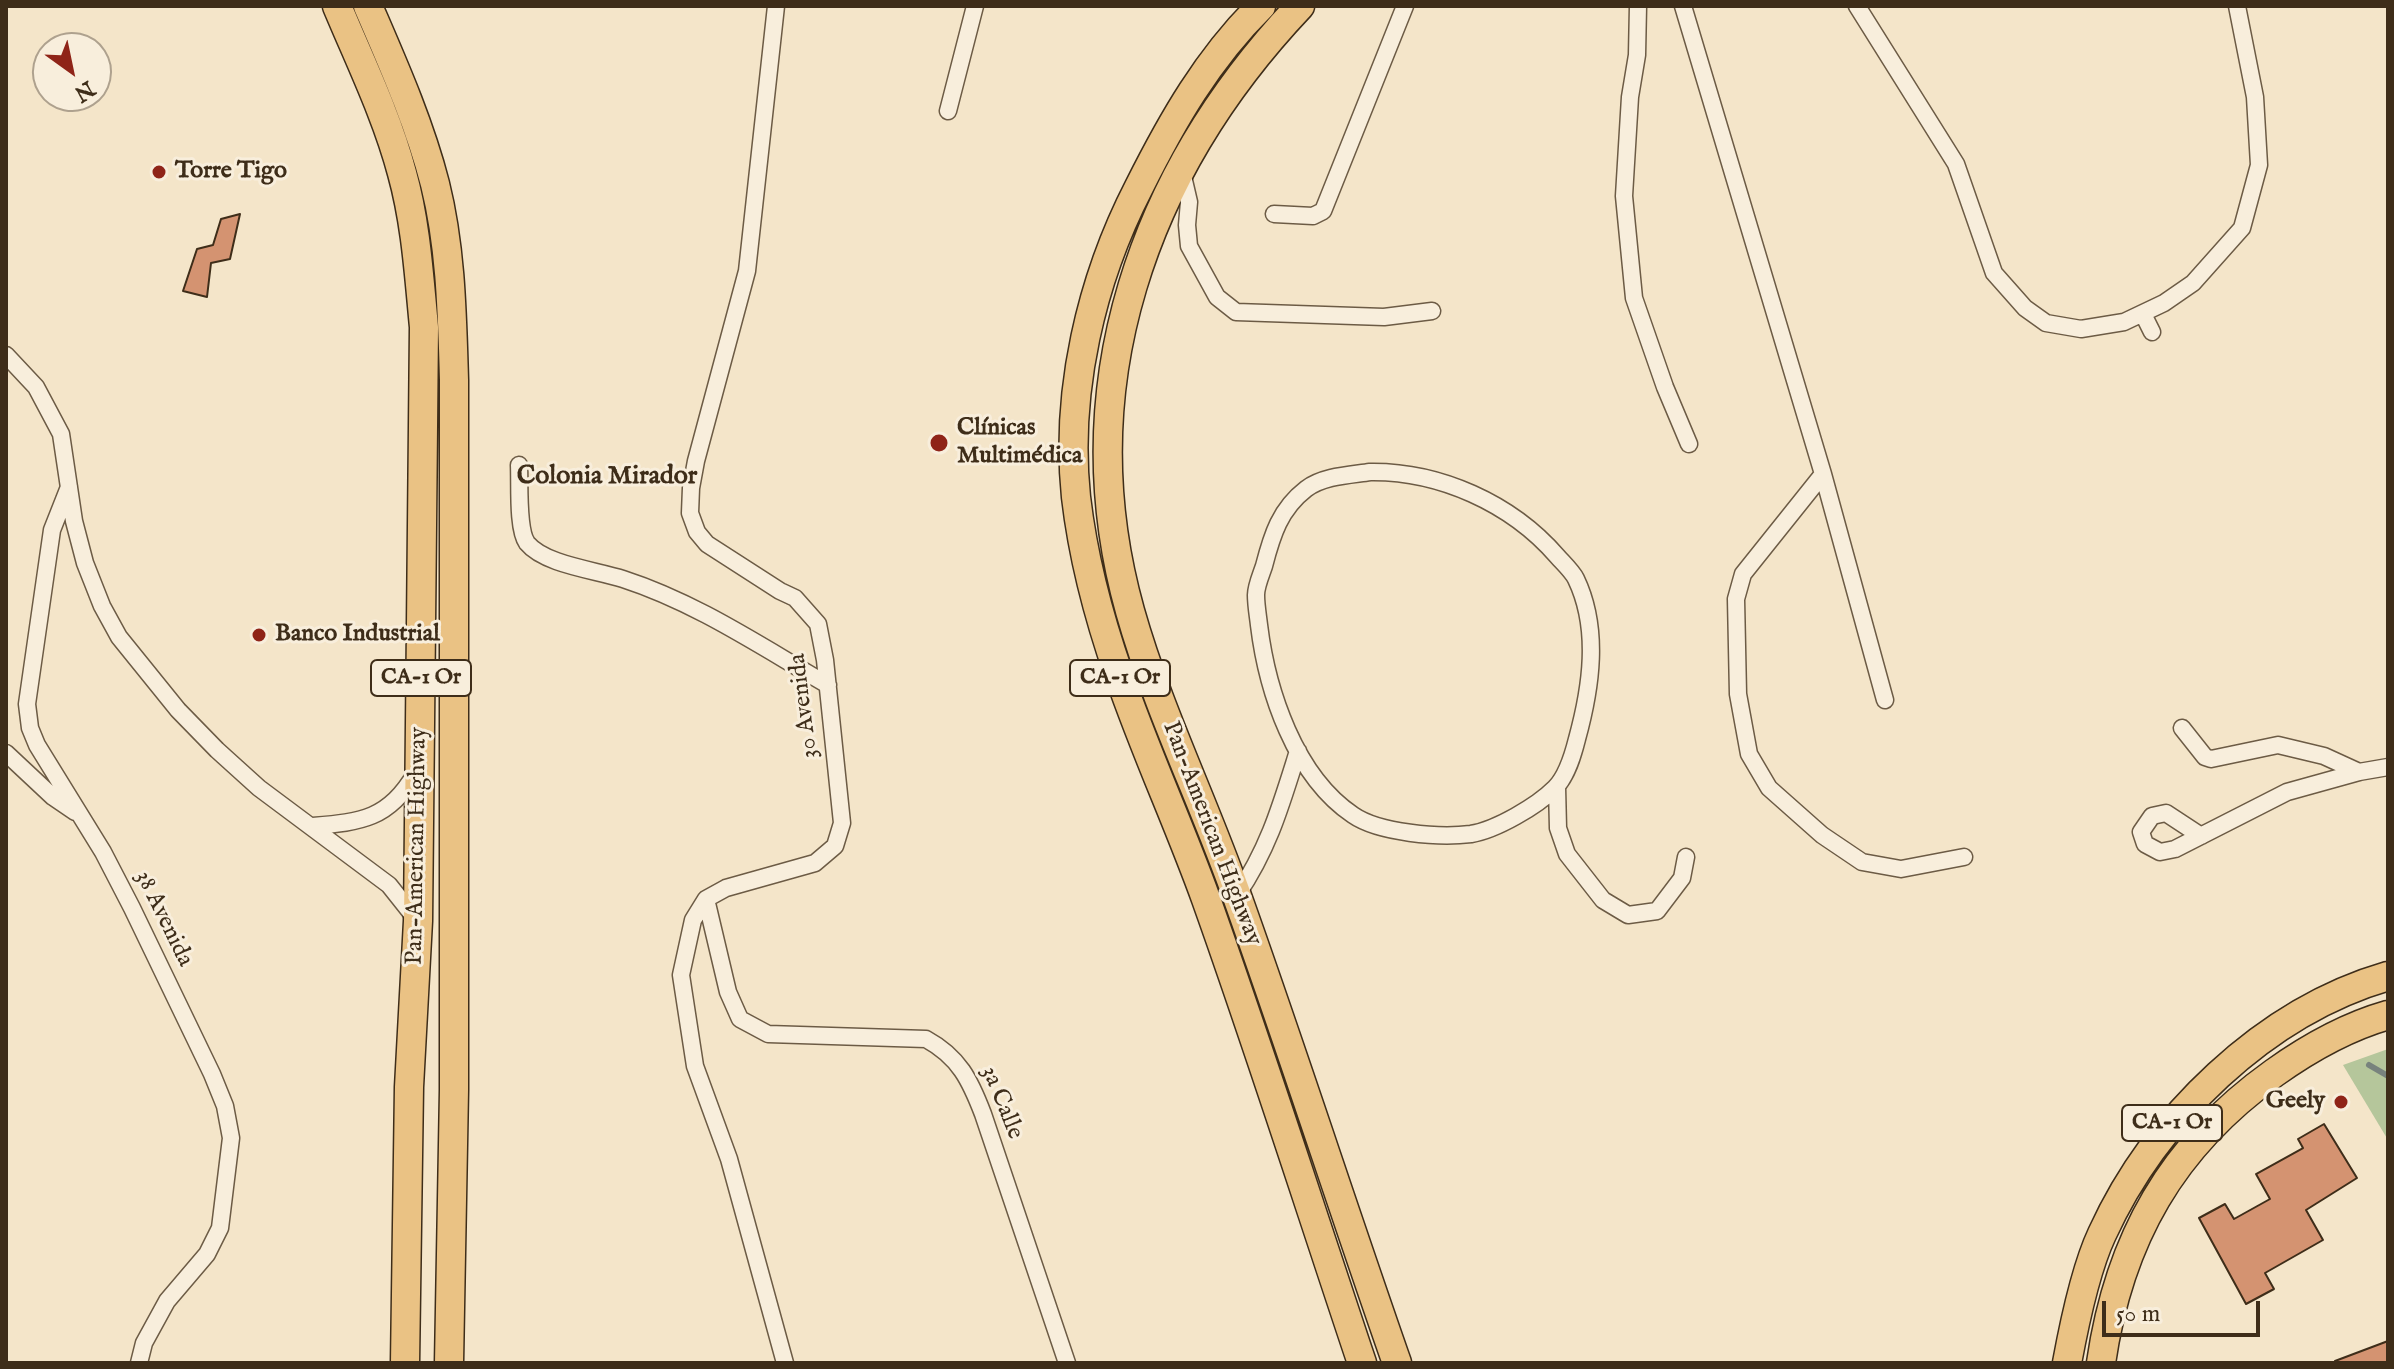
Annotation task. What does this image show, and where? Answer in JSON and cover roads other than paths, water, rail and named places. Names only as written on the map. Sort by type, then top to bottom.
[{"type":"highway","name":"Pan-American Highway","points":[[337,6],[386,124],[403,174],[414,233],[424,327],[418,921],[409,1087],[405,1363]]},
{"type":"highway","name":"Pan-American Highway","points":[[368,6],[405,91],[435,186],[445,235],[451,299],[454,380],[454,1090],[449,1363]]},
{"type":"highway","name":"Pan-American Highway","points":[[1261,6],[1200,78],[1165,135],[1119,225],[1086,333],[1074,427],[1076,497],[1090,574],[1119,673],[1216,927],[1362,1363]]},
{"type":"highway","name":"Pan-American Highway","points":[[1300,6],[1274,33],[1213,112],[1159,216],[1133,284],[1118,339],[1107,426],[1112,523],[1130,609],[1145,656],[1237,895],[1397,1363]]},
{"type":"highway","name":"CA-1 Or","points":[[2067,1363],[2101,1236],[2133,1175],[2165,1131],[2226,1069],[2281,1025],[2336,993],[2388,976]]},
{"type":"highway","name":"CA-1 Or","points":[[2101,1363],[2111,1305],[2134,1240],[2171,1174],[2217,1119],[2242,1096],[2332,1036],[2388,1015]]},
{"type":"highway","points":[[409,1087],[424,1111],[422,1200],[431,1208],[438,1209],[451,1200]]},
{"type":"highway","points":[[405,1263],[423,1256],[433,1260],[436,1267],[439,1363]]},
{"type":"highway","points":[[2111,1305],[2115,1363]]},
{"type":"street","name":"30 Avenida","points":[[706,899],[726,888],[803,869],[825,857],[835,846],[842,823],[828,685],[818,624],[795,598],[707,544],[697,532],[690,513],[696,461],[747,271],[776,6]]},
{"type":"street","points":[[948,111],[975,6]]},
{"type":"street","points":[[1274,214],[1313,216],[1323,211],[1405,6]]},
{"type":"street","points":[[1638,6],[1637,55],[1630,97],[1624,196],[1634,298],[1689,444]]},
{"type":"street","points":[[1683,6],[1823,474],[1885,700]]},
{"type":"street","points":[[1857,6],[1956,164],[1994,273],[2025,308],[2046,323],[2081,329],[2108,326],[2143,314],[2193,283],[2242,228],[2259,165],[2255,97],[2237,6]]},
{"type":"street","points":[[1182,170],[1189,202],[1189,246],[1217,297],[1236,312],[1384,317],[1432,311]]},
{"type":"street","points":[[1159,216],[1187,225]]},
{"type":"street","points":[[2143,314],[2152,332]]},
{"type":"street","points":[[6,355],[36,387],[61,434],[74,521],[85,563],[102,606],[119,637],[178,710],[217,750],[259,788],[389,885],[418,921]]},
{"type":"street","points":[[519,465],[523,536],[536,551],[679,599],[828,685]]},
{"type":"street","points":[[1400,472],[1454,488],[1498,506],[1523,524],[1551,549],[1576,578],[1592,645],[1589,698],[1572,759],[1557,787],[1511,819],[1473,833],[1432,835],[1395,830],[1356,817],[1332,800],[1298,751],[1272,692],[1263,657],[1256,594],[1275,526],[1288,505],[1309,486],[1338,476],[1400,472]]},
{"type":"street","points":[[1823,474],[1743,574],[1739,586],[1736,599],[1738,694],[1749,754],[1769,788],[1822,835],[1862,862],[1901,869],[1964,857]]},
{"type":"street","name":"38 Avenida","points":[[69,487],[52,530],[27,704],[30,728],[132,908],[212,1074],[225,1106],[231,1138],[220,1228],[207,1254],[167,1301],[144,1343],[139,1363]]},
{"type":"street","points":[[2182,728],[2205,757],[2211,759],[2278,745],[2324,756],[2359,772]]},
{"type":"street","points":[[1237,895],[1259,863],[1280,811],[1298,751]]},
{"type":"street","points":[[6,753],[53,797],[79,815]]},
{"type":"street","points":[[313,826],[352,823],[371,818],[387,809],[404,794],[420,765]]},
{"type":"street","points":[[2201,836],[2287,792],[2388,767]]},
{"type":"street","points":[[1557,787],[1558,828],[1567,854],[1603,900],[1628,915],[1657,911],[1682,878],[1686,857]]},
{"type":"street","points":[[706,899],[693,920],[681,975],[695,1066],[733,1173],[785,1363]]},
{"type":"street","name":"3a Calle","points":[[706,899],[728,992],[740,1019],[768,1034],[926,1039],[946,1050],[960,1065],[975,1093],[1067,1363]]},
{"type":"waterway","points":[[2369,1065],[2388,1076]]},
{"type":"place","name":"Torre Tigo","points":[[159,172]]},
{"type":"place","name":"Clínicas Multimédica","points":[[939,443]]},
{"type":"place","name":"Banco Industrial","points":[[259,635]]},
{"type":"place","name":"Geely","points":[[2341,1102]]},
{"type":"district","name":"Colonia Mirador","points":[[607,478]]}]
